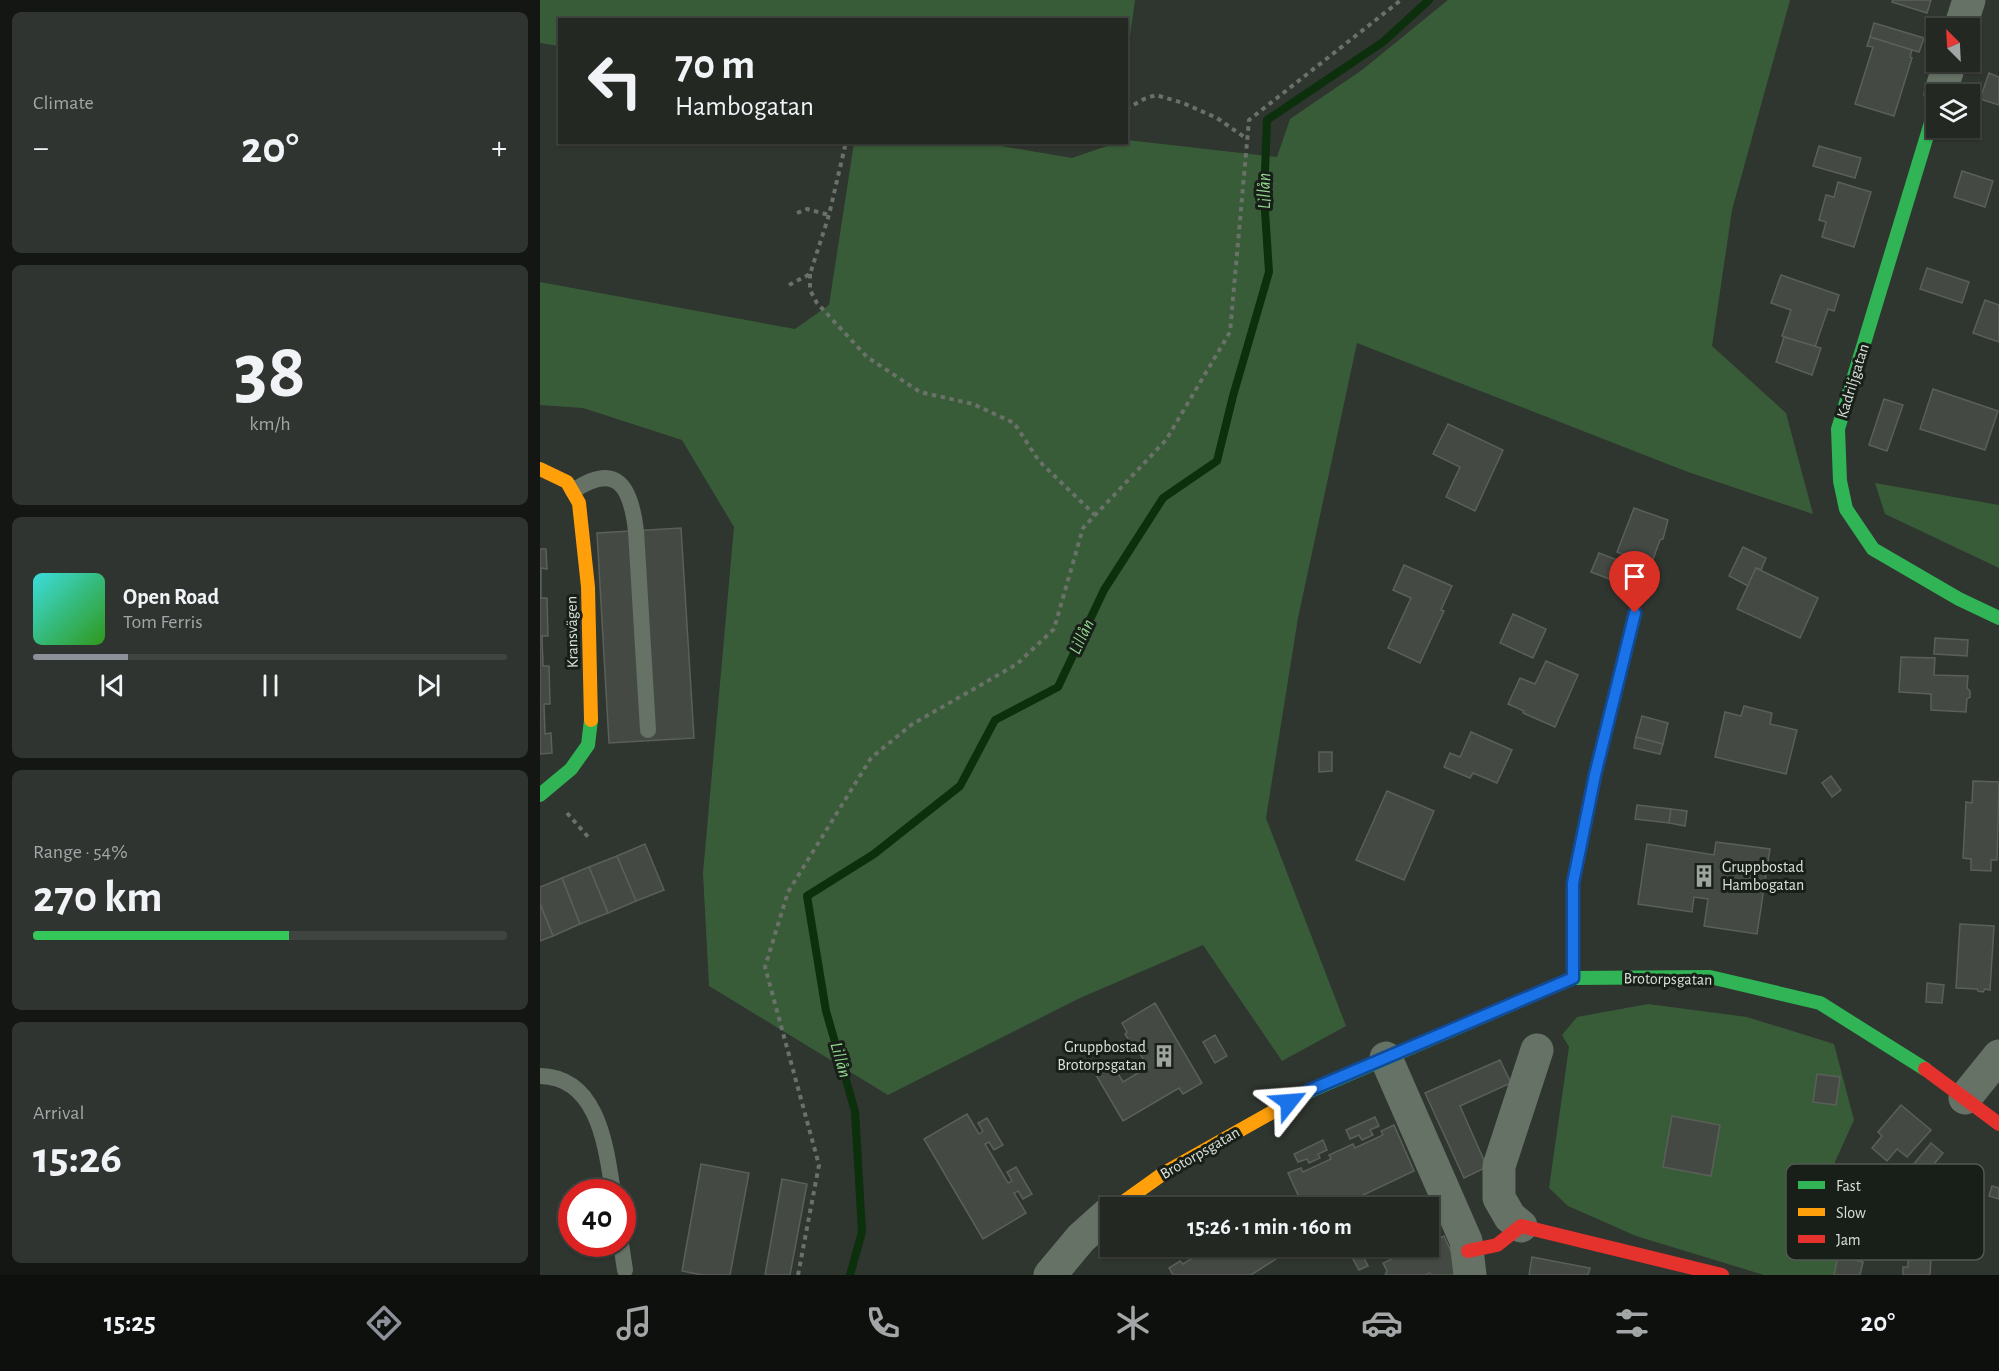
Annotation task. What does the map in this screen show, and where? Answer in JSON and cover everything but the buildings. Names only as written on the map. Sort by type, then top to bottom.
[{"type":"street","points":[[1963,18],[1969,0]]},
{"type":"street","name":"Kadriljgatan","points":[[1926,138],[1838,429],[1840,481],[1846,509],[1873,549],[1959,599],[1999,618]]},
{"type":"street","points":[[540,469],[567,482],[573,491]]},
{"type":"street","name":"Kransvägen","points":[[540,795],[571,768],[584,751],[588,745],[591,723],[588,587],[583,524],[579,503],[573,491]]},
{"type":"street","points":[[1573,978],[1573,883],[1595,775],[1635,613]]},
{"type":"street","name":"Brotorpsgatan","points":[[1130,1197],[1164,1173],[1310,1090],[1573,978],[1710,977],[1820,1003],[1917,1063],[1999,1124]]},
{"type":"street","points":[[1537,1050],[1500,1166],[1499,1198],[1510,1217],[1521,1226],[1722,1275]]},
{"type":"street","points":[[1965,1098],[1999,1056]]},
{"type":"street","points":[[1386,1058],[1466,1240],[1469,1263],[1506,1240],[1521,1226]]},
{"type":"street","points":[[1050,1275],[1081,1238],[1100,1221]]},
{"type":"lane","points":[[573,491],[587,481],[606,477],[616,481],[626,492],[633,505],[648,730]]},
{"type":"lane","points":[[540,1076],[553,1077],[572,1086],[588,1101],[596,1115],[603,1137],[611,1179]]},
{"type":"lane","points":[[623,1257],[625,1270]]},
{"type":"path","points":[[798,1275],[819,1165],[765,967],[788,892],[871,758],[911,725],[1017,664],[1054,629],[1083,528],[1166,440],[1230,332],[1249,120],[1401,0]]},
{"type":"path","points":[[1128,108],[1156,95],[1183,103],[1217,118],[1247,139]]},
{"type":"path","points":[[846,144],[829,215],[810,274],[810,290],[817,303],[867,357],[920,392],[973,404],[1014,423],[1039,461],[1095,515]]},
{"type":"path","points":[[797,213],[807,208],[829,215]]},
{"type":"path","points":[[789,285],[810,274]]},
{"type":"green space","points":[[540,0],[1135,0],[1128,51],[1128,18],[558,18],[558,46],[540,43]]},
{"type":"green space","points":[[1448,0],[1790,0],[1732,210],[1712,346],[1786,413],[1813,514],[1688,472],[1357,343],[1298,618],[1266,818],[1346,1026],[1282,1061],[1203,945],[1080,998],[888,1095],[709,986],[703,873],[734,527],[682,440],[583,408],[540,405],[540,282],[795,329],[829,305],[854,144],[989,144],[1072,158],[1113,144],[1128,144],[1128,140],[1277,157],[1290,119],[1362,70]]},
{"type":"green space","points":[[1875,483],[1999,505],[1999,568],[1885,514]]},
{"type":"green space","points":[[1648,1004],[1747,1017],[1834,1044],[1854,1120],[1834,1164],[1786,1164],[1786,1260],[1862,1260],[1864,1264],[1849,1275],[1764,1275],[1636,1236],[1568,1206],[1549,1188],[1569,1047],[1562,1035],[1577,1017]]},
{"type":"waterway","name":"Lillån","points":[[850,1275],[862,1232],[855,1111],[826,1011],[807,896],[874,854],[960,786],[995,720],[1058,687],[1104,590],[1163,498],[1217,461],[1233,396],[1269,272],[1264,196],[1267,120],[1383,42],[1429,0]]},
{"type":"traffic: fast","points":[[1926,138],[1838,429],[1840,481],[1846,509],[1873,549],[1959,599],[1999,618]]},
{"type":"traffic: fast","points":[[1573,978],[1573,883],[1595,775],[1635,613]]},
{"type":"traffic: fast","points":[[540,795],[571,769],[588,745],[591,720]]},
{"type":"traffic: fast","points":[[1292,1101],[1310,1091],[1573,978],[1710,977],[1820,1003],[1925,1069]]},
{"type":"traffic: slow","points":[[540,469],[567,482],[579,503],[588,587],[591,720]]},
{"type":"traffic: slow","points":[[1130,1197],[1164,1173],[1292,1101]]},
{"type":"traffic: jam","points":[[1925,1069],[1999,1124]]},
{"type":"traffic: jam","points":[[1468,1251],[1497,1245],[1521,1226],[1722,1275]]},
{"type":"place","name":"Gruppbostad Hambogatan","points":[[1704,876]]},
{"type":"place","name":"Gruppbostad Brotorpsgatan","points":[[1164,1056]]},
{"type":"route","points":[[1289,1102],[1310,1090],[1573,978],[1573,883],[1595,775],[1635,613]]}]
